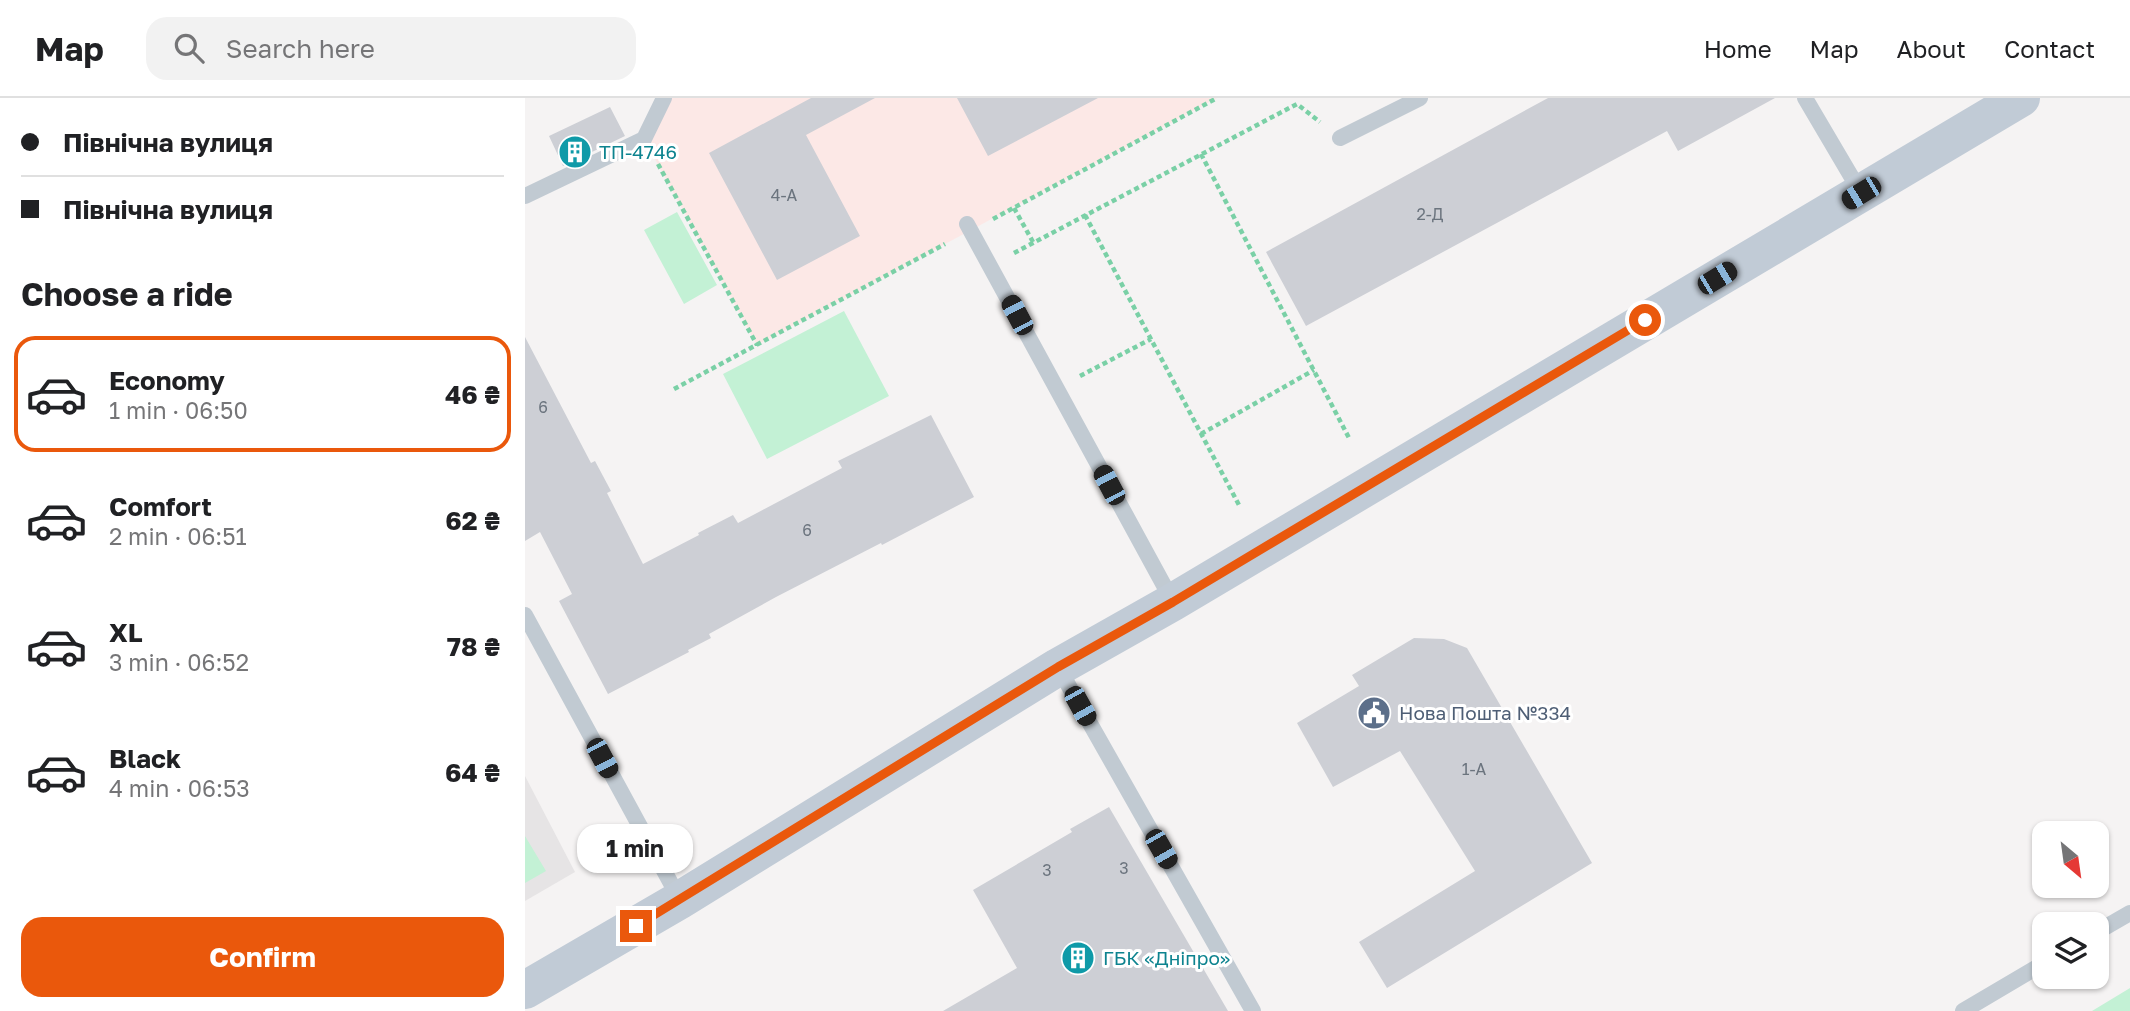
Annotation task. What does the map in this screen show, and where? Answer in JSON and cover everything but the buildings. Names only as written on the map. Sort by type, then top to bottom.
[{"type":"street","points":[[525,990],[680,900],[1058,667],[1173,602],[2021,98]]},
{"type":"lane","points":[[525,196],[644,139],[664,98]]},
{"type":"lane","points":[[1339,138],[1420,98]]},
{"type":"lane","points":[[1805,98],[1861,193]]},
{"type":"lane","points":[[967,224],[1173,602]]},
{"type":"lane","points":[[525,615],[680,900]]},
{"type":"lane","points":[[1058,667],[1253,1011]]},
{"type":"lane","points":[[2109,926],[2130,913]]},
{"type":"lane","points":[[1963,1011],[2032,970]]},
{"type":"path","points":[[1295,98],[1297,104],[1339,138]]},
{"type":"path","points":[[991,267],[1033,242],[1297,104]]},
{"type":"path","points":[[644,139],[757,345]]},
{"type":"path","points":[[1201,154],[1349,438]]},
{"type":"path","points":[[1014,208],[1033,242]]},
{"type":"path","points":[[1085,215],[1239,505]]},
{"type":"path","points":[[1057,388],[1151,339]]},
{"type":"path","points":[[1201,435],[1314,370]]},
{"type":"shaded area","points":[[664,98],[1217,98],[757,345],[644,139]]},
{"type":"shaded area","points":[[525,776],[575,872],[525,901]]},
{"type":"green space","points":[[677,212],[717,285],[684,304],[644,230]]},
{"type":"green space","points":[[844,311],[889,396],[767,459],[723,374]]},
{"type":"green space","points":[[525,836],[546,871],[525,883]]},
{"type":"green space","points":[[2130,988],[2130,1011],[2092,1011]]},
{"type":"place","name":"ТП-4746","points":[[575,152]]},
{"type":"place","name":"Нова Пошта №334","points":[[1374,713]]},
{"type":"place","name":"ГБК «Дніпро»","points":[[1078,958]]},
{"type":"route","points":[[636,926],[1058,667],[1173,602],[1645,320]]}]
